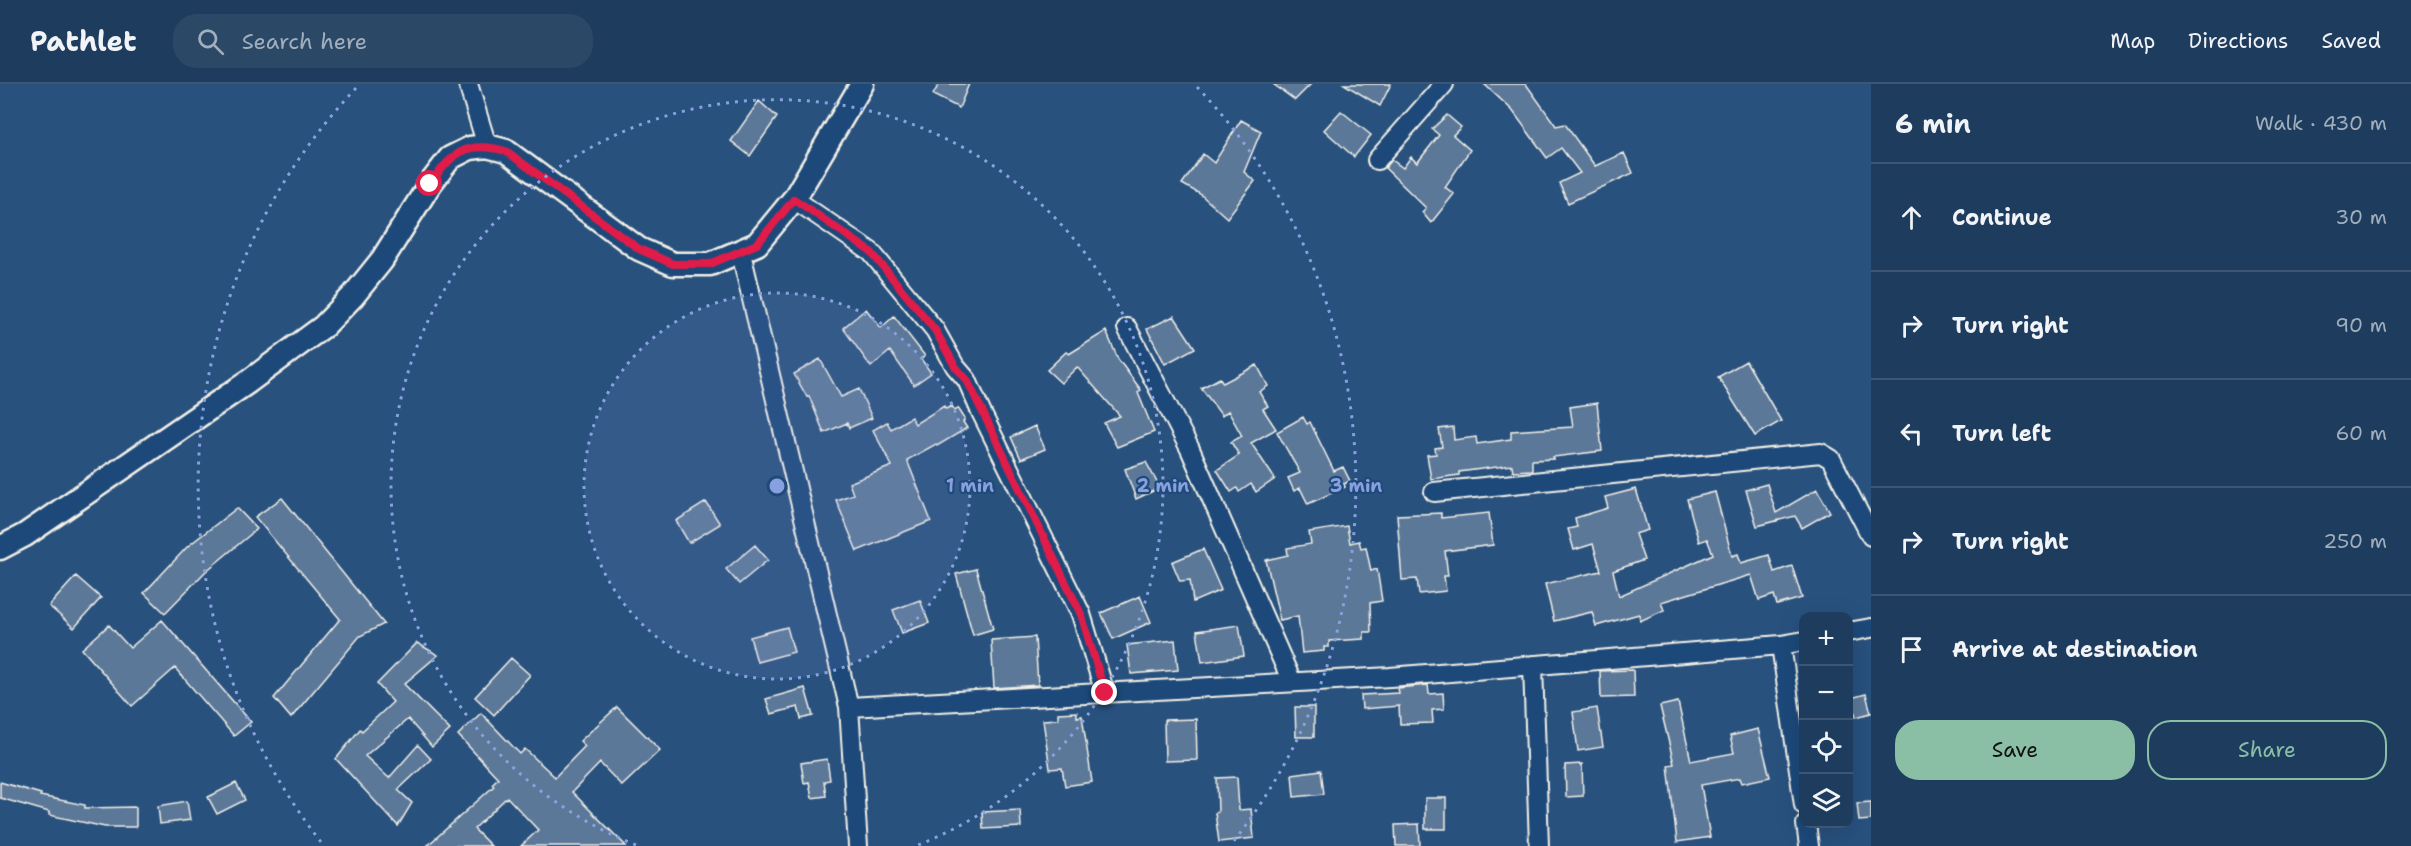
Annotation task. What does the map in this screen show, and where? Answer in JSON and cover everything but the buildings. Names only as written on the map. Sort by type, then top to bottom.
[{"type":"street","points":[[468,84],[487,146]]},
{"type":"street","points":[[0,548],[25,535],[248,382],[324,326],[353,296],[382,260],[430,184],[450,158],[470,148],[487,146],[506,151],[639,249],[673,264],[710,264],[741,253],[757,244],[794,199],[862,84]]},
{"type":"street","points":[[1377,160],[1444,84]]},
{"type":"street","points":[[794,199],[871,252],[935,330],[955,366],[967,380],[1081,614],[1105,693]]},
{"type":"street","points":[[741,253],[849,707],[858,846]]},
{"type":"street","points":[[1127,328],[1190,449],[1292,682]]},
{"type":"street","points":[[1434,492],[1821,453],[1832,459],[1871,536]]},
{"type":"street","points":[[1853,631],[1871,628]]},
{"type":"street","points":[[849,707],[1292,682],[1533,665],[1799,642]]},
{"type":"street","points":[[1781,645],[1799,776]]},
{"type":"street","points":[[1533,665],[1539,846]]},
{"type":"street","points":[[1807,828],[1809,846]]},
{"type":"route","points":[[430,184],[450,158],[470,148],[487,146],[506,151],[639,249],[673,264],[710,264],[741,253],[757,244],[794,199],[871,252],[935,330],[955,366],[967,380],[1081,614],[1105,693]]}]
